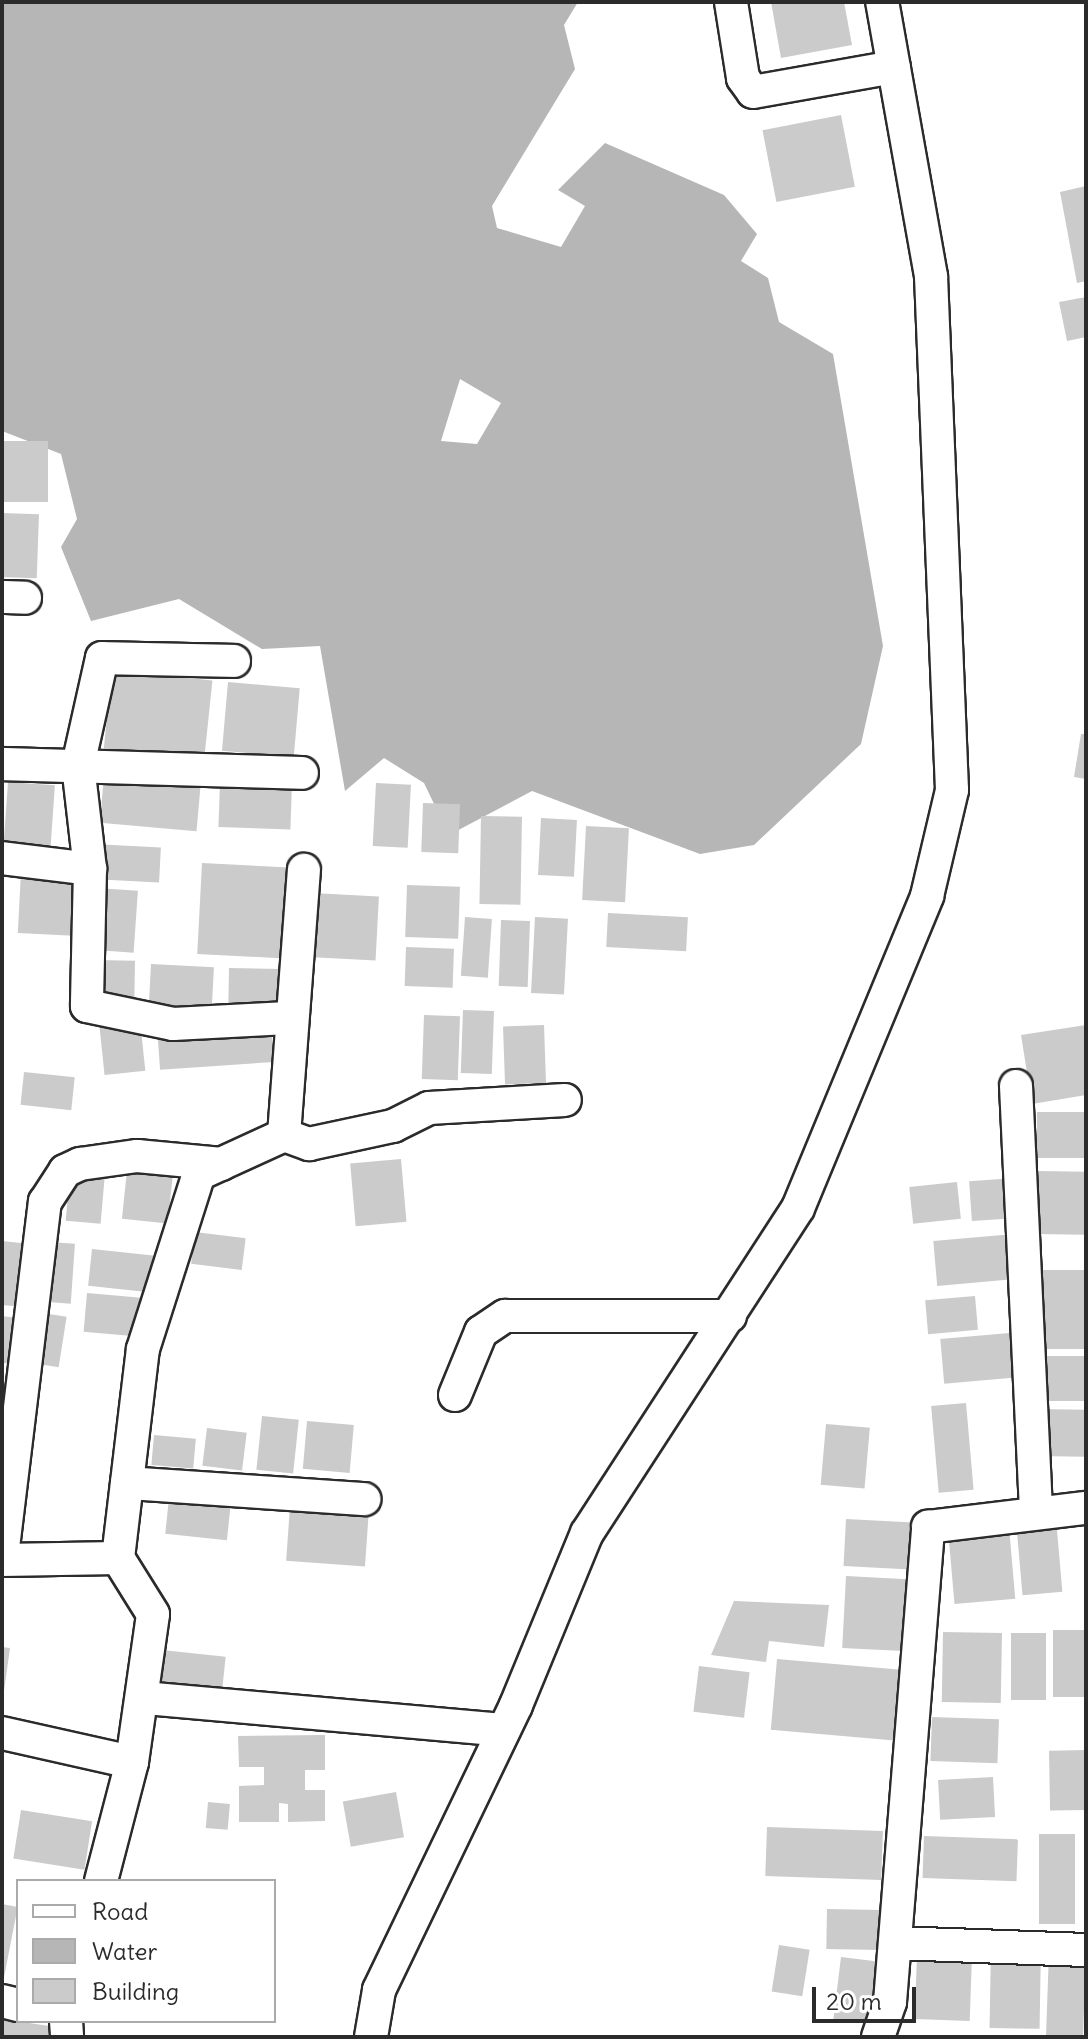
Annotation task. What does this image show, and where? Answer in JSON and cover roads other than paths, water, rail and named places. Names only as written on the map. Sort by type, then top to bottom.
[{"type":"street","points":[[731,2],[743,78],[753,92],[894,67]]},
{"type":"street","points":[[371,2037],[379,1990],[504,1730],[587,1533],[798,1208],[863,1064],[927,896],[952,790],[931,276],[882,2]]},
{"type":"street","points":[[234,661],[102,658],[78,765],[90,869],[90,1010],[173,1024],[288,1018]]},
{"type":"street","points":[[2,764],[302,773]]},
{"type":"street","points":[[2,858],[90,869]]},
{"type":"street","points":[[284,1135],[288,1018],[304,870]]},
{"type":"street","points":[[1016,1086],[1036,1513]]},
{"type":"street","points":[[102,1879],[145,1698],[153,1614],[118,1558],[143,1349],[199,1174],[284,1135],[309,1144],[393,1126],[429,1108],[565,1100]]},
{"type":"street","points":[[118,1558],[2,1558],[45,1202],[65,1171],[80,1164],[137,1156],[222,1164]]},
{"type":"street","points":[[455,1395],[481,1332],[505,1316],[730,1316]]},
{"type":"street","points":[[127,1483],[364,1499]]},
{"type":"street","points":[[878,2037],[895,1943],[928,1527],[1086,1508]]},
{"type":"street","points":[[145,1698],[504,1730]]},
{"type":"street","points":[[2,1733],[132,1762]]},
{"type":"street","points":[[895,1943],[1086,1950]]},
{"type":"water","points":[[2,2],[578,2],[564,25],[575,69],[492,206],[497,228],[561,247],[585,206],[558,190],[605,143],[724,195],[757,234],[741,261],[768,278],[779,322],[833,354],[883,646],[861,744],[754,845],[700,854],[532,791],[449,835],[424,783],[384,758],[345,791],[320,646],[262,649],[179,599],[91,621],[61,547],[77,519],[61,454],[2,431]],"holes":[[[460,379],[501,403],[477,444],[441,441]]]}]
